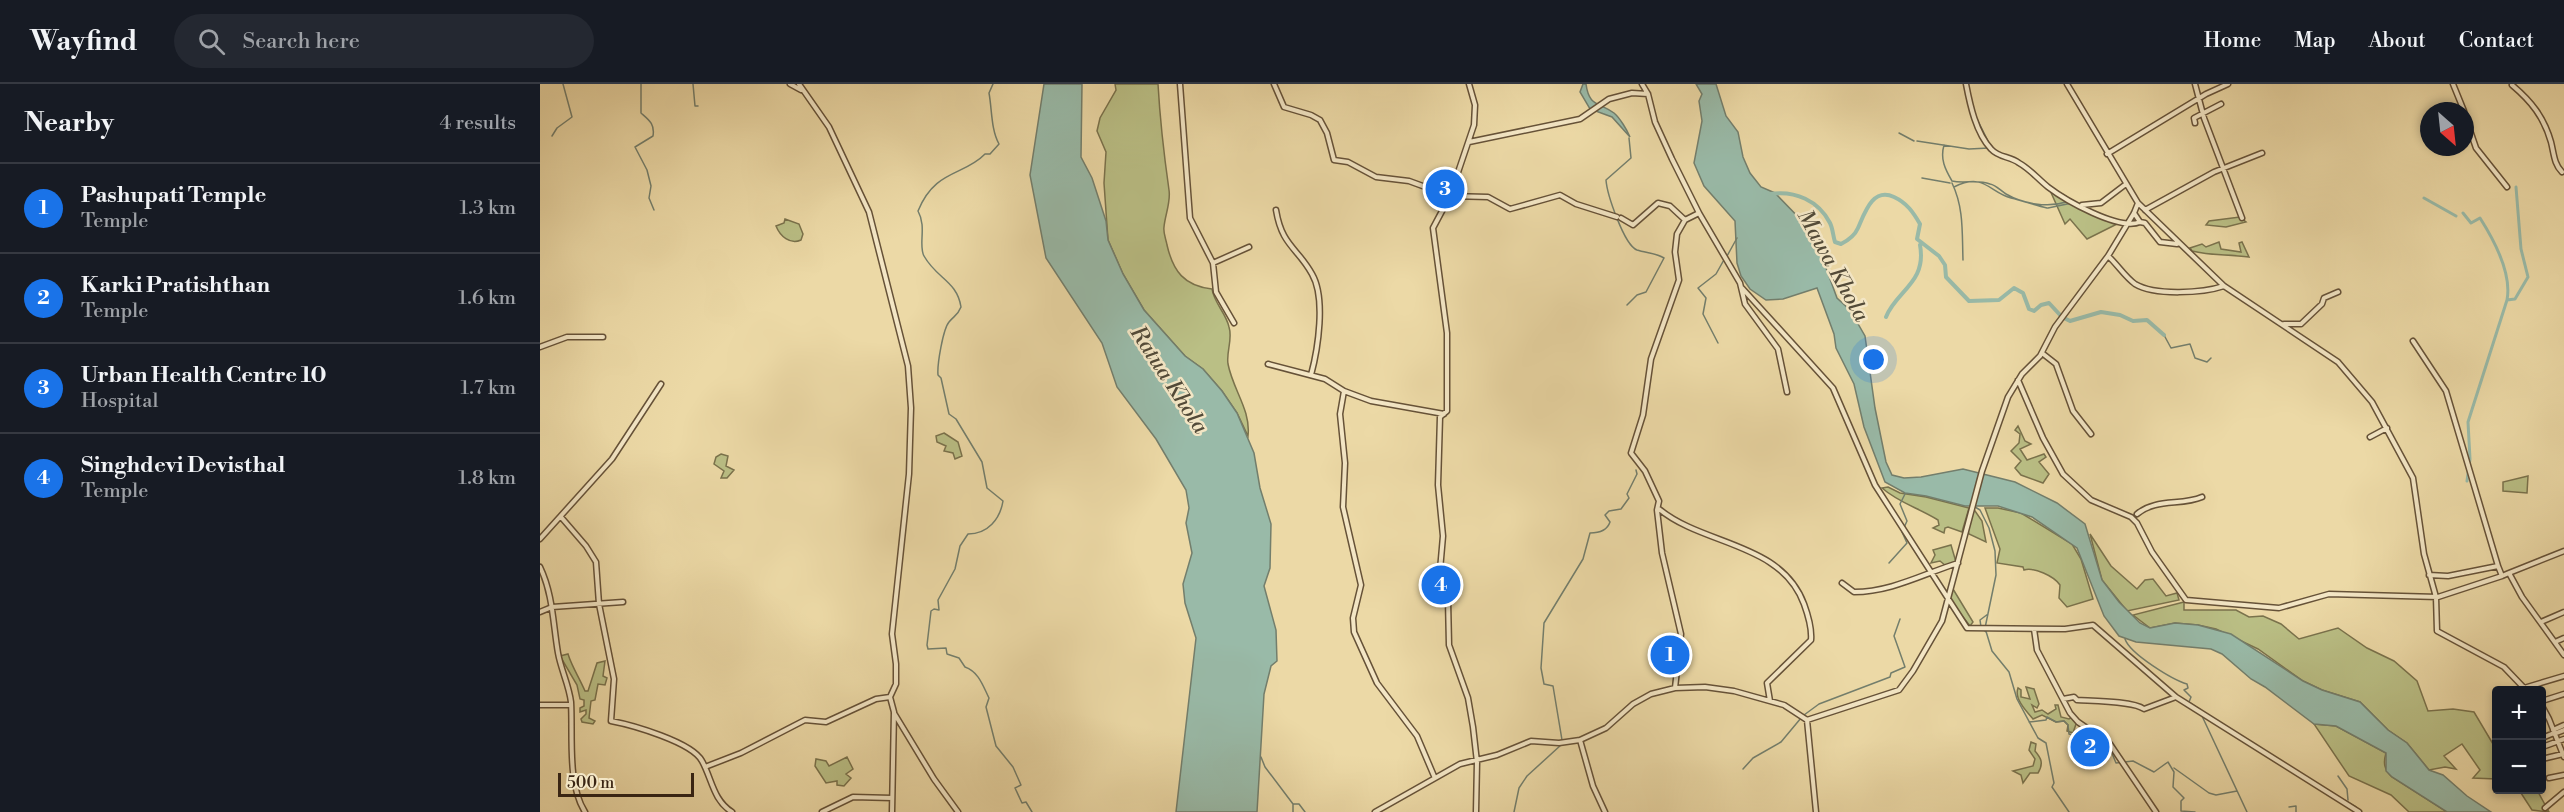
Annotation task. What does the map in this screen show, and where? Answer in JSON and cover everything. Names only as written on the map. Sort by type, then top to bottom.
[{"type":"street","points":[[789,84],[801,90]]},
{"type":"street","points":[[799,84],[801,90],[830,127],[868,212],[908,366],[911,405],[909,474],[892,634],[896,654],[896,684],[890,697],[894,712],[934,779],[958,812]]},
{"type":"street","points":[[1180,84],[1190,218],[1213,263],[1216,292],[1234,322]]},
{"type":"street","points":[[1274,84],[1284,107],[1311,115],[1324,125],[1334,160],[1348,162],[1376,177],[1409,180],[1450,196],[1488,197],[1512,209],[1560,195],[1576,204],[1633,225],[1658,203],[1670,206],[1685,220]]},
{"type":"street","points":[[1469,84],[1476,112],[1469,142],[1450,196],[1433,228],[1447,333],[1447,411],[1440,419],[1437,474],[1443,519],[1440,576],[1448,600],[1449,645],[1468,698],[1477,760],[1476,812]]},
{"type":"street","points":[[1642,84],[1648,94],[1655,122],[1699,213],[1727,258],[1742,288],[1747,308],[1778,350],[1787,392]]},
{"type":"street","points":[[1966,84],[1971,108],[1989,147],[1997,155],[2017,161],[2049,188],[2101,217],[2127,225],[2145,223],[2160,242],[2181,246]]},
{"type":"street","points":[[2067,84],[2138,203],[2224,286],[2338,362],[2372,402],[2413,478],[2429,575],[2436,597],[2437,630],[2504,668],[2522,686]]},
{"type":"street","points":[[2195,84],[2203,115],[2242,218]]},
{"type":"street","points":[[2107,154],[2199,99],[2229,84]]},
{"type":"street","points":[[2453,84],[2460,102]]},
{"type":"street","points":[[2511,85],[2536,107],[2551,140],[2556,165],[2562,172]]},
{"type":"street","points":[[1469,142],[1575,120],[1586,115],[1597,105],[1622,95],[1648,94]]},
{"type":"street","points":[[2195,123],[2193,119],[2221,104]]},
{"type":"street","points":[[2474,142],[2476,148],[2507,187]]},
{"type":"street","points":[[2145,210],[2222,169],[2262,153]]},
{"type":"street","points":[[2081,205],[2101,203],[2126,184]]},
{"type":"street","points":[[1804,718],[1902,688],[1933,640],[1934,631],[1940,624],[1949,601],[1966,526],[2008,396],[2018,380],[2042,353],[2055,327],[2108,256],[2138,203]]},
{"type":"street","points":[[1276,210],[1279,230],[1311,271],[1319,292],[1321,314],[1311,375]]},
{"type":"street","points":[[1675,688],[1680,634],[1662,553],[1659,501],[1651,482],[1631,453],[1643,416],[1651,359],[1679,280],[1675,244],[1685,220],[1699,213]]},
{"type":"street","points":[[2134,213],[2140,222]]},
{"type":"street","points":[[1213,263],[1249,247]]},
{"type":"street","points":[[2108,256],[2135,284],[2161,290],[2204,292],[2224,286]]},
{"type":"street","points":[[1742,288],[1833,388],[1875,485],[1967,628],[2034,629],[2094,625],[2176,697],[2359,812]]},
{"type":"street","points":[[2282,324],[2301,324],[2322,304],[2324,298],[2338,292]]},
{"type":"street","points":[[540,347],[567,338],[603,337]]},
{"type":"street","points":[[2413,341],[2446,391],[2502,576]]},
{"type":"street","points":[[2042,353],[2054,361],[2073,411],[2091,434]]},
{"type":"street","points":[[1268,364],[1311,375],[1371,401],[1444,414]]},
{"type":"street","points":[[2018,380],[2043,438],[2063,474],[2091,500],[2131,517],[2137,523],[2152,552],[2186,600],[2279,608],[2329,594],[2436,597],[2502,576],[2564,551]]},
{"type":"street","points":[[540,539],[612,459],[662,384]]},
{"type":"street","points":[[1344,391],[1340,414],[1345,463],[1343,507],[1361,585],[1353,618],[1353,632],[1377,683],[1417,736],[1434,776]]},
{"type":"street","points":[[2370,437],[2387,428]]},
{"type":"street","points":[[2137,514],[2150,505],[2186,504],[2202,497]]},
{"type":"street","points":[[1659,509],[1674,522],[1767,559],[1782,570],[1800,594],[1808,615],[1810,640],[1767,682],[1770,701]]},
{"type":"street","points":[[561,517],[586,546],[596,562],[599,604],[614,679],[611,721],[669,739],[701,759],[716,795],[732,812]]},
{"type":"street","points":[[1842,583],[1854,592],[1860,592],[1905,584],[1958,563]]},
{"type":"street","points":[[2429,575],[2448,576],[2498,566]]},
{"type":"street","points":[[540,567],[547,582],[558,654],[571,705],[573,756],[579,799],[585,812]]},
{"type":"street","points":[[2509,573],[2522,597],[2555,642],[2562,647],[2564,655]]},
{"type":"street","points":[[540,612],[552,607],[623,602]]},
{"type":"street","points":[[2541,622],[2564,612]]},
{"type":"street","points":[[2034,629],[2037,650],[2078,722],[2106,740],[2124,762],[2156,812]]},
{"type":"street","points":[[2555,642],[2564,638]]},
{"type":"street","points":[[2534,686],[2564,676]]},
{"type":"street","points":[[1375,812],[1434,776],[1460,764],[1497,755],[1531,741],[1559,743],[1580,740],[1606,728],[1633,704],[1651,694],[1675,688],[1723,688],[1784,705],[1804,718],[1816,812]]},
{"type":"street","points":[[2546,699],[2564,694]]},
{"type":"street","points":[[705,767],[741,753],[805,720],[826,722],[876,699],[890,697]]},
{"type":"street","points":[[2063,699],[2074,697],[2077,700],[2097,703],[2128,702],[2144,709],[2176,697]]},
{"type":"street","points":[[540,705],[571,705]]},
{"type":"street","points":[[892,812],[894,712]]},
{"type":"street","points":[[2546,716],[2563,755],[2546,758]]},
{"type":"street","points":[[2554,732],[2564,724]]},
{"type":"street","points":[[2546,736],[2564,730]]},
{"type":"street","points":[[2546,746],[2564,739]]},
{"type":"street","points":[[1580,740],[1593,786],[1605,812]]},
{"type":"street","points":[[2548,778],[2564,775]]},
{"type":"street","points":[[2545,808],[2564,792]]},
{"type":"street","points":[[822,812],[853,797],[892,798]]},
{"type":"green space","points":[[1115,84],[1158,84],[1169,195],[1164,234],[1176,270],[1194,285],[1212,289],[1227,322],[1230,332],[1228,364],[1247,417],[1248,436],[1237,413],[1222,391],[1203,369],[1185,356],[1144,310],[1123,274],[1108,240],[1104,183],[1106,152],[1097,131],[1100,118],[1116,90]]},
{"type":"green space","points":[[2049,188],[2089,211],[2119,223],[2087,239],[2070,219],[2065,224]]},
{"type":"green space","points":[[2240,217],[2246,222],[2226,227],[2206,225],[2209,221]]},
{"type":"green space","points":[[785,219],[799,224],[803,234],[801,240],[786,239],[780,233],[776,226],[784,223]]},
{"type":"green space","points":[[2219,242],[2221,249],[2241,252],[2239,243],[2242,242],[2249,257],[2206,254],[2192,251],[2190,248],[2202,244],[2206,247]]},
{"type":"green space","points":[[2018,426],[2025,441],[2031,444],[2020,449],[2027,460],[2044,454],[2046,457],[2039,462],[2049,474],[2043,483],[2021,475],[2015,468],[2021,461],[2011,451],[2019,443],[2020,434],[2015,430]]},
{"type":"green space","points":[[944,433],[958,442],[962,456],[955,459],[953,453],[944,451],[946,446],[937,442],[936,436]]},
{"type":"green space","points":[[721,454],[728,456],[726,466],[734,470],[727,478],[721,478],[724,471],[714,464],[716,457]]},
{"type":"green space","points":[[2528,476],[2527,493],[2503,491],[2503,482]]},
{"type":"green space","points":[[1888,487],[1900,493],[1969,508],[1962,532],[1948,527],[1945,528],[1944,533],[1933,528],[1939,525],[1938,520],[1895,498],[1882,488]]},
{"type":"green space","points":[[1973,508],[1982,521],[1986,542],[1969,534],[1967,528]]},
{"type":"green space","points":[[1985,508],[2021,513],[2072,544],[2081,559],[2093,599],[2067,607],[2059,598],[2060,585],[2049,576],[2038,571],[2024,570],[2023,567],[1997,563],[2000,549]]},
{"type":"green space","points":[[2090,534],[2111,566],[2137,589],[2145,580],[2153,579],[2166,596],[2177,593],[2179,600],[2127,611],[2102,580]]},
{"type":"green space","points":[[1951,545],[1956,562],[1946,566],[1940,561],[1931,563],[1935,555],[1933,550]]},
{"type":"green space","points":[[1953,589],[1973,622],[1970,626],[1949,599]]},
{"type":"green space","points":[[2184,602],[2184,610],[2236,610],[2249,617],[2263,616],[2281,624],[2299,639],[2338,628],[2367,648],[2394,661],[2417,681],[2428,711],[2453,709],[2474,712],[2492,742],[2492,779],[2473,778],[2480,770],[2462,744],[2444,756],[2456,769],[2445,767],[2429,770],[2407,743],[2388,730],[2360,702],[2322,690],[2303,681],[2258,649],[2216,629],[2175,623],[2150,628],[2133,615]]},
{"type":"green space","points":[[568,654],[585,691],[588,691],[597,663],[605,661],[603,676],[607,678],[605,685],[598,684],[595,700],[591,701],[589,718],[595,721],[593,724],[582,722],[581,719],[586,714],[586,710],[580,712],[580,708],[584,706],[584,700],[580,699],[577,685],[560,656]]},
{"type":"green space","points":[[2026,687],[2034,689],[2039,704],[2037,708],[2032,705],[2035,712],[2042,710],[2048,714],[2056,709],[2055,705],[2058,705],[2061,717],[2069,719],[2072,717],[2077,721],[2073,733],[2067,731],[2068,725],[2064,721],[2056,722],[2042,715],[2033,719],[2021,704],[2017,692],[2018,688],[2021,690],[2021,697],[2030,699]]},
{"type":"green space","points":[[2314,724],[2336,726],[2386,753],[2385,766],[2392,777],[2447,812],[2409,812],[2391,795],[2349,776]]},
{"type":"green space","points":[[2031,742],[2036,744],[2035,751],[2040,758],[2041,766],[2038,773],[2030,773],[2023,783],[2021,775],[2013,771],[2033,766],[2035,759],[2029,750]]},
{"type":"green space","points":[[847,757],[853,769],[846,774],[851,778],[844,786],[837,785],[837,781],[826,783],[815,766],[816,759],[826,761],[829,766]]},
{"type":"green space","points":[[2522,794],[2539,794],[2549,812],[2532,810]]},
{"type":"water","name":"Ratua Khola","points":[[1044,84],[1082,84],[1081,157],[1092,178],[1106,221],[1108,240],[1123,274],[1144,310],[1185,356],[1203,369],[1222,391],[1237,413],[1254,453],[1260,488],[1271,524],[1270,568],[1264,586],[1276,630],[1277,661],[1271,666],[1264,694],[1257,812],[1176,812],[1196,638],[1185,603],[1183,584],[1192,553],[1186,523],[1189,508],[1186,490],[1156,439],[1117,387],[1102,343],[1046,258],[1030,175]]},
{"type":"water","points":[[1583,84],[1586,84],[1592,100],[1616,115],[1630,137],[1612,117],[1590,109],[1580,92]]},
{"type":"water","points":[[1696,84],[1716,84],[1726,116],[1738,132],[1743,157],[1750,173],[1761,187],[1775,193],[1805,224],[1818,246],[1837,298],[1850,310],[1865,336],[1875,408],[1886,462],[1892,475],[1904,478],[1921,477],[1963,469],[2015,482],[2057,503],[2085,524],[2102,580],[2119,602],[2140,623],[2150,628],[2175,623],[2198,625],[2231,634],[2303,681],[2322,690],[2360,702],[2388,730],[2407,743],[2429,770],[2443,775],[2467,796],[2491,812],[2447,812],[2392,777],[2386,771],[2386,753],[2336,726],[2314,724],[2251,679],[2222,654],[2211,649],[2136,642],[2119,636],[2104,616],[2077,548],[2032,517],[1998,506],[1965,506],[1905,493],[1885,482],[1864,427],[1854,384],[1836,348],[1834,334],[1817,288],[1783,299],[1766,300],[1750,289],[1741,276],[1737,263],[1735,221],[1704,186],[1694,163],[1702,121],[1699,101],[1702,94]]},
{"type":"waterway","points":[[552,136],[557,128],[572,117],[563,84]]},
{"type":"waterway","points":[[641,84],[641,113],[652,125],[653,136],[635,147],[647,170],[651,186],[649,198],[654,210]]},
{"type":"waterway","points":[[693,84],[695,106],[698,106]]},
{"type":"waterway","points":[[993,84],[989,93],[993,126],[999,144],[990,154],[985,154],[977,161],[941,180],[925,197],[918,211],[922,223],[922,252],[929,264],[955,291],[961,307],[947,326],[938,363],[938,375],[941,378],[949,414],[956,419],[982,462],[987,488],[1003,501],[999,514],[992,524],[981,531],[968,534],[960,546],[955,569],[938,600],[939,610],[931,611],[927,645],[928,649],[946,648],[947,654],[959,658],[965,667],[974,672],[980,680],[989,698],[986,707],[996,746],[1013,767],[1021,785],[1015,788],[1022,803],[1026,802],[1032,812]]},
{"type":"waterway","points":[[1975,115],[1989,143]]},
{"type":"waterway","points":[[2086,119],[2125,185]]},
{"type":"waterway","points":[[1899,133],[1914,141]]},
{"type":"waterway","points":[[1627,305],[1637,295],[1646,292],[1664,258],[1637,250],[1632,246],[1622,229],[1609,196],[1606,180],[1631,158],[1629,138]]},
{"type":"waterway","points":[[1917,141],[1969,149],[1989,148]]},
{"type":"waterway","points":[[1944,145],[1944,164],[1952,181],[1985,183],[2020,200],[2036,204],[2051,205],[2066,202]]},
{"type":"waterway","points":[[1922,178],[1950,183]]},
{"type":"waterway","points":[[1954,187],[1964,183],[1979,182],[2003,195],[2047,208]]},
{"type":"waterway","points":[[1952,183],[1960,211],[1963,260]]},
{"type":"waterway","points":[[2467,481],[2470,459],[2468,422],[2507,300],[2515,299],[2528,277],[2521,249],[2516,187]]},
{"type":"waterway","name":"Mawa Khola","points":[[1770,194],[1788,194],[1813,203],[1830,223],[1835,242],[1841,244],[1855,233],[1875,198],[1880,195],[1894,197],[1903,202],[1920,224],[1917,239],[1939,256],[1945,265],[1946,277],[1969,301],[1999,300],[2014,288],[2023,293],[2029,309],[2034,311],[2041,305],[2049,303],[2061,316]]},
{"type":"waterway","points":[[2062,194],[2073,201]]},
{"type":"waterway","points":[[2424,198],[2456,216]]},
{"type":"waterway","points":[[2048,208],[2072,203]]},
{"type":"waterway","points":[[2463,213],[2471,223],[2480,218],[2491,236],[2507,279],[2507,300]]},
{"type":"waterway","points":[[2107,220],[2117,224]]},
{"type":"waterway","points":[[1727,256],[1737,238]]},
{"type":"waterway","name":"Mawa Khola","points":[[1886,317],[1915,278],[1921,258],[1920,245]]},
{"type":"waterway","points":[[1718,343],[1703,314],[1706,298],[1698,288],[1716,274],[1725,258]]},
{"type":"waterway","points":[[2064,318],[2070,321],[2101,312],[2120,315],[2133,321],[2147,320],[2164,335]]},
{"type":"waterway","points":[[2164,335],[2171,348],[2190,344],[2195,358],[2207,362],[2211,358]]},
{"type":"waterway","points":[[1562,740],[1553,686],[1544,684],[1541,668],[1544,623],[1583,559],[1590,533],[1607,528],[1610,522],[1605,515],[1609,511],[1621,509],[1629,498],[1627,494],[1637,474],[1636,470]]},
{"type":"waterway","points":[[1889,563],[1907,543],[1902,532],[1907,521],[1900,504],[1905,494]]},
{"type":"waterway","points":[[1975,507],[1980,510],[1989,528],[1995,551],[1996,575],[1985,628],[1992,651],[2009,672],[2017,699],[2038,738],[2046,743],[2054,783],[2052,787],[2069,812]]},
{"type":"waterway","points":[[1986,632],[1981,627],[1980,620],[1988,614]]},
{"type":"waterway","points":[[1804,715],[1819,704],[1890,677],[1891,673],[1905,667],[1894,636],[1900,619]]},
{"type":"waterway","points":[[2125,639],[2143,659],[2187,684],[2188,688],[2184,690],[2191,697],[2189,702],[2201,710]]},
{"type":"waterway","points":[[2202,711],[2208,715]]},
{"type":"waterway","points":[[2202,716],[2247,812]]},
{"type":"waterway","points":[[2029,722],[2046,720],[2047,717],[2056,722],[2064,721],[2068,725],[2069,734],[2081,737],[2095,746],[2098,742],[2106,742]]},
{"type":"waterway","points":[[1743,769],[1753,758],[1781,742],[1801,718]]},
{"type":"waterway","points":[[1514,812],[1519,788],[1527,776],[1561,745]]},
{"type":"waterway","points":[[2109,746],[2116,763],[2133,761],[2154,772],[2168,762],[2174,772],[2173,787],[2184,798],[2181,801],[2181,811],[2195,812]]},
{"type":"waterway","points":[[1261,757],[1265,767],[1293,804],[1293,812]]},
{"type":"waterway","points":[[2174,768],[2209,793],[2216,795],[2237,791]]},
{"type":"waterway","points":[[2338,776],[2347,789],[2348,800]]},
{"type":"waterway","points":[[2324,788],[2356,807]]},
{"type":"waterway","points":[[1293,804],[1299,804],[1305,812]]},
{"type":"waterway","points":[[2289,807],[2296,806],[2296,812]]},
{"type":"place","name":"Urban Health Centre 10","points":[[1445,189]]},
{"type":"place","name":"Singhdevi Devisthal","points":[[1441,585]]},
{"type":"place","name":"Pashupati Temple","points":[[1670,655]]},
{"type":"place","name":"Karki Pratishthan","points":[[2090,747]]}]
